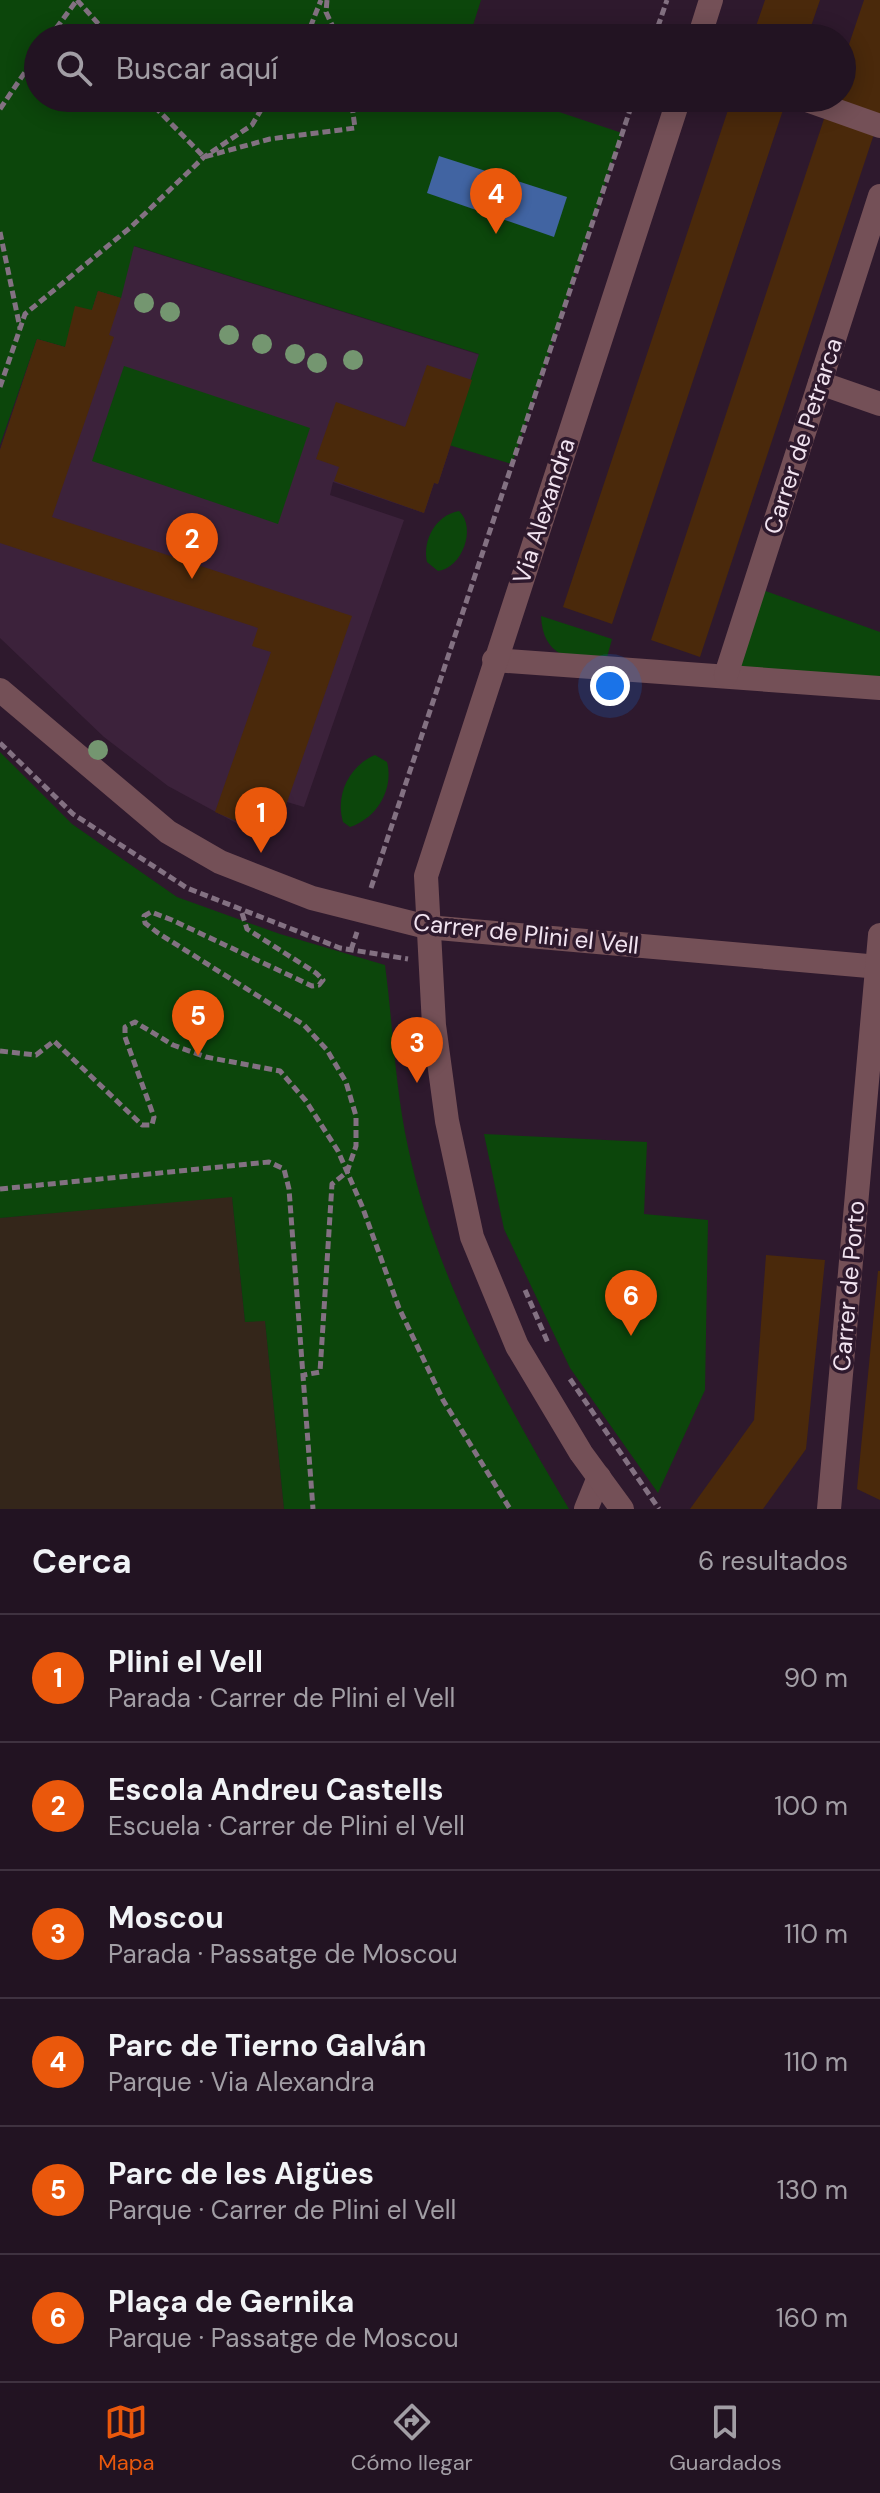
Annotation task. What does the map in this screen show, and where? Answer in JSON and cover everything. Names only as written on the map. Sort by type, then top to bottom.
[{"type":"street","points":[[703,24],[711,0]]},
{"type":"street","name":"Via Alexandra","points":[[622,1509],[517,1346],[472,1237],[447,1121],[427,927],[426,876],[674,112]]},
{"type":"street","points":[[840,112],[880,126]]},
{"type":"street","name":"Carrer de Petrarca","points":[[726,675],[880,196]]},
{"type":"street","points":[[820,383],[880,404]]},
{"type":"street","points":[[494,660],[880,688]]},
{"type":"street","name":"Carrer de Plini el Vell","points":[[0,690],[168,832],[220,862],[312,898],[427,927],[878,967]]},
{"type":"street","name":"Carrer de Porto","points":[[829,1509],[880,935]]},
{"type":"street","points":[[586,1509],[599,1477]]},
{"type":"path","points":[[59,24],[77,0],[98,24]]},
{"type":"path","points":[[313,24],[324,0]]},
{"type":"path","points":[[324,0],[332,24]]},
{"type":"path","points":[[659,24],[667,0]]},
{"type":"path","points":[[0,109],[24,74]]},
{"type":"path","points":[[160,112],[204,157]]},
{"type":"path","points":[[0,387],[25,314],[131,227],[204,157],[252,125],[260,112]]},
{"type":"path","points":[[204,157],[270,139],[355,128],[353,112]]},
{"type":"path","points":[[351,950],[629,112]]},
{"type":"path","points":[[0,232],[20,328]]},
{"type":"path","points":[[0,743],[73,814],[187,888],[242,912],[351,950],[430,962]]},
{"type":"path","points":[[242,912],[247,929],[316,973],[323,980],[319,985],[312,986],[172,920],[151,912],[144,916],[145,923],[158,933],[304,1025],[327,1050],[346,1082],[356,1116],[356,1146],[347,1172],[332,1184],[320,1372],[304,1375]]},
{"type":"path","points":[[0,1051],[36,1055],[54,1041],[142,1125],[152,1125],[154,1117],[125,1037],[125,1027],[135,1022],[173,1045],[206,1057],[280,1071],[306,1101],[347,1172],[399,1308],[443,1400],[510,1509]]},
{"type":"path","points":[[0,1189],[269,1162],[284,1169],[289,1189],[313,1509]]},
{"type":"path","points":[[523,1285],[552,1353]]},
{"type":"path","points":[[569,1378],[659,1509]]},
{"type":"shaded area","points":[[133,246],[480,355],[438,484],[434,483],[424,513],[333,482],[330,495],[404,520],[304,807],[287,802],[277,831],[238,824],[168,786],[104,737],[0,638],[0,450],[37,339],[65,347],[75,306],[98,291]]},
{"type":"shaded area","points":[[232,1196],[245,1322],[265,1320],[284,1509],[0,1509],[0,1218]]},
{"type":"green space","points":[[0,0],[481,0],[473,24],[24,24],[24,112],[559,112],[622,133],[512,464],[449,445],[479,354],[134,246],[121,298],[98,291],[92,310],[65,347],[37,339],[0,445]]},
{"type":"green space","points":[[124,366],[310,428],[278,524],[92,461]]},
{"type":"green space","points":[[459,511],[467,527],[464,546],[454,563],[438,571],[427,562],[429,537],[437,523]]},
{"type":"green space","points":[[754,587],[880,632],[880,688],[726,675]]},
{"type":"green space","points":[[541,616],[612,639],[606,661],[581,660],[561,654],[547,640]]},
{"type":"green space","points":[[0,752],[72,824],[177,897],[280,934],[385,965],[404,1125],[420,1195],[435,1242],[453,1289],[496,1379],[569,1509],[284,1509],[265,1321],[245,1322],[232,1197],[0,1218]]},
{"type":"green space","points":[[375,755],[387,762],[389,772],[385,792],[368,817],[350,827],[343,822],[341,812],[346,782],[358,766]]},
{"type":"green space","points":[[484,1134],[647,1142],[644,1214],[708,1220],[705,1390],[658,1493],[570,1368],[504,1229]]},
{"type":"water","points":[[439,156],[567,197],[554,237],[427,193]]},
{"type":"building","points":[[765,0],[820,0],[812,24],[757,24]]},
{"type":"building","points":[[864,0],[880,0],[880,115],[856,106],[856,24]]},
{"type":"building","points":[[727,112],[782,112],[612,624],[563,607]]},
{"type":"building","points":[[825,116],[874,134],[700,657],[651,640]]},
{"type":"building","points":[[98,291],[121,298],[109,335],[114,337],[52,517],[352,616],[277,831],[250,827],[215,812],[271,652],[252,646],[258,628],[0,543],[0,450],[37,339],[65,347],[75,306],[92,310]]},
{"type":"building","points":[[427,365],[472,380],[438,484],[434,483],[424,513],[334,481],[339,467],[316,459],[336,402],[405,427]]},
{"type":"building","points":[[766,1255],[825,1260],[806,1449],[763,1509],[690,1509],[754,1420]]},
{"type":"building","points":[[880,1271],[880,1500],[857,1489]]},
{"type":"place","name":"Parc de Tierno Galván","points":[[496,234]]},
{"type":"place","name":"Escola Andreu Castells","points":[[192,579]]},
{"type":"place","name":"Plini el Vell","points":[[261,853]]},
{"type":"place","name":"Parc de les Aigües","points":[[198,1056]]},
{"type":"place","name":"Moscou","points":[[417,1083]]},
{"type":"place","name":"Plaça de Gernika","points":[[631,1336]]}]
